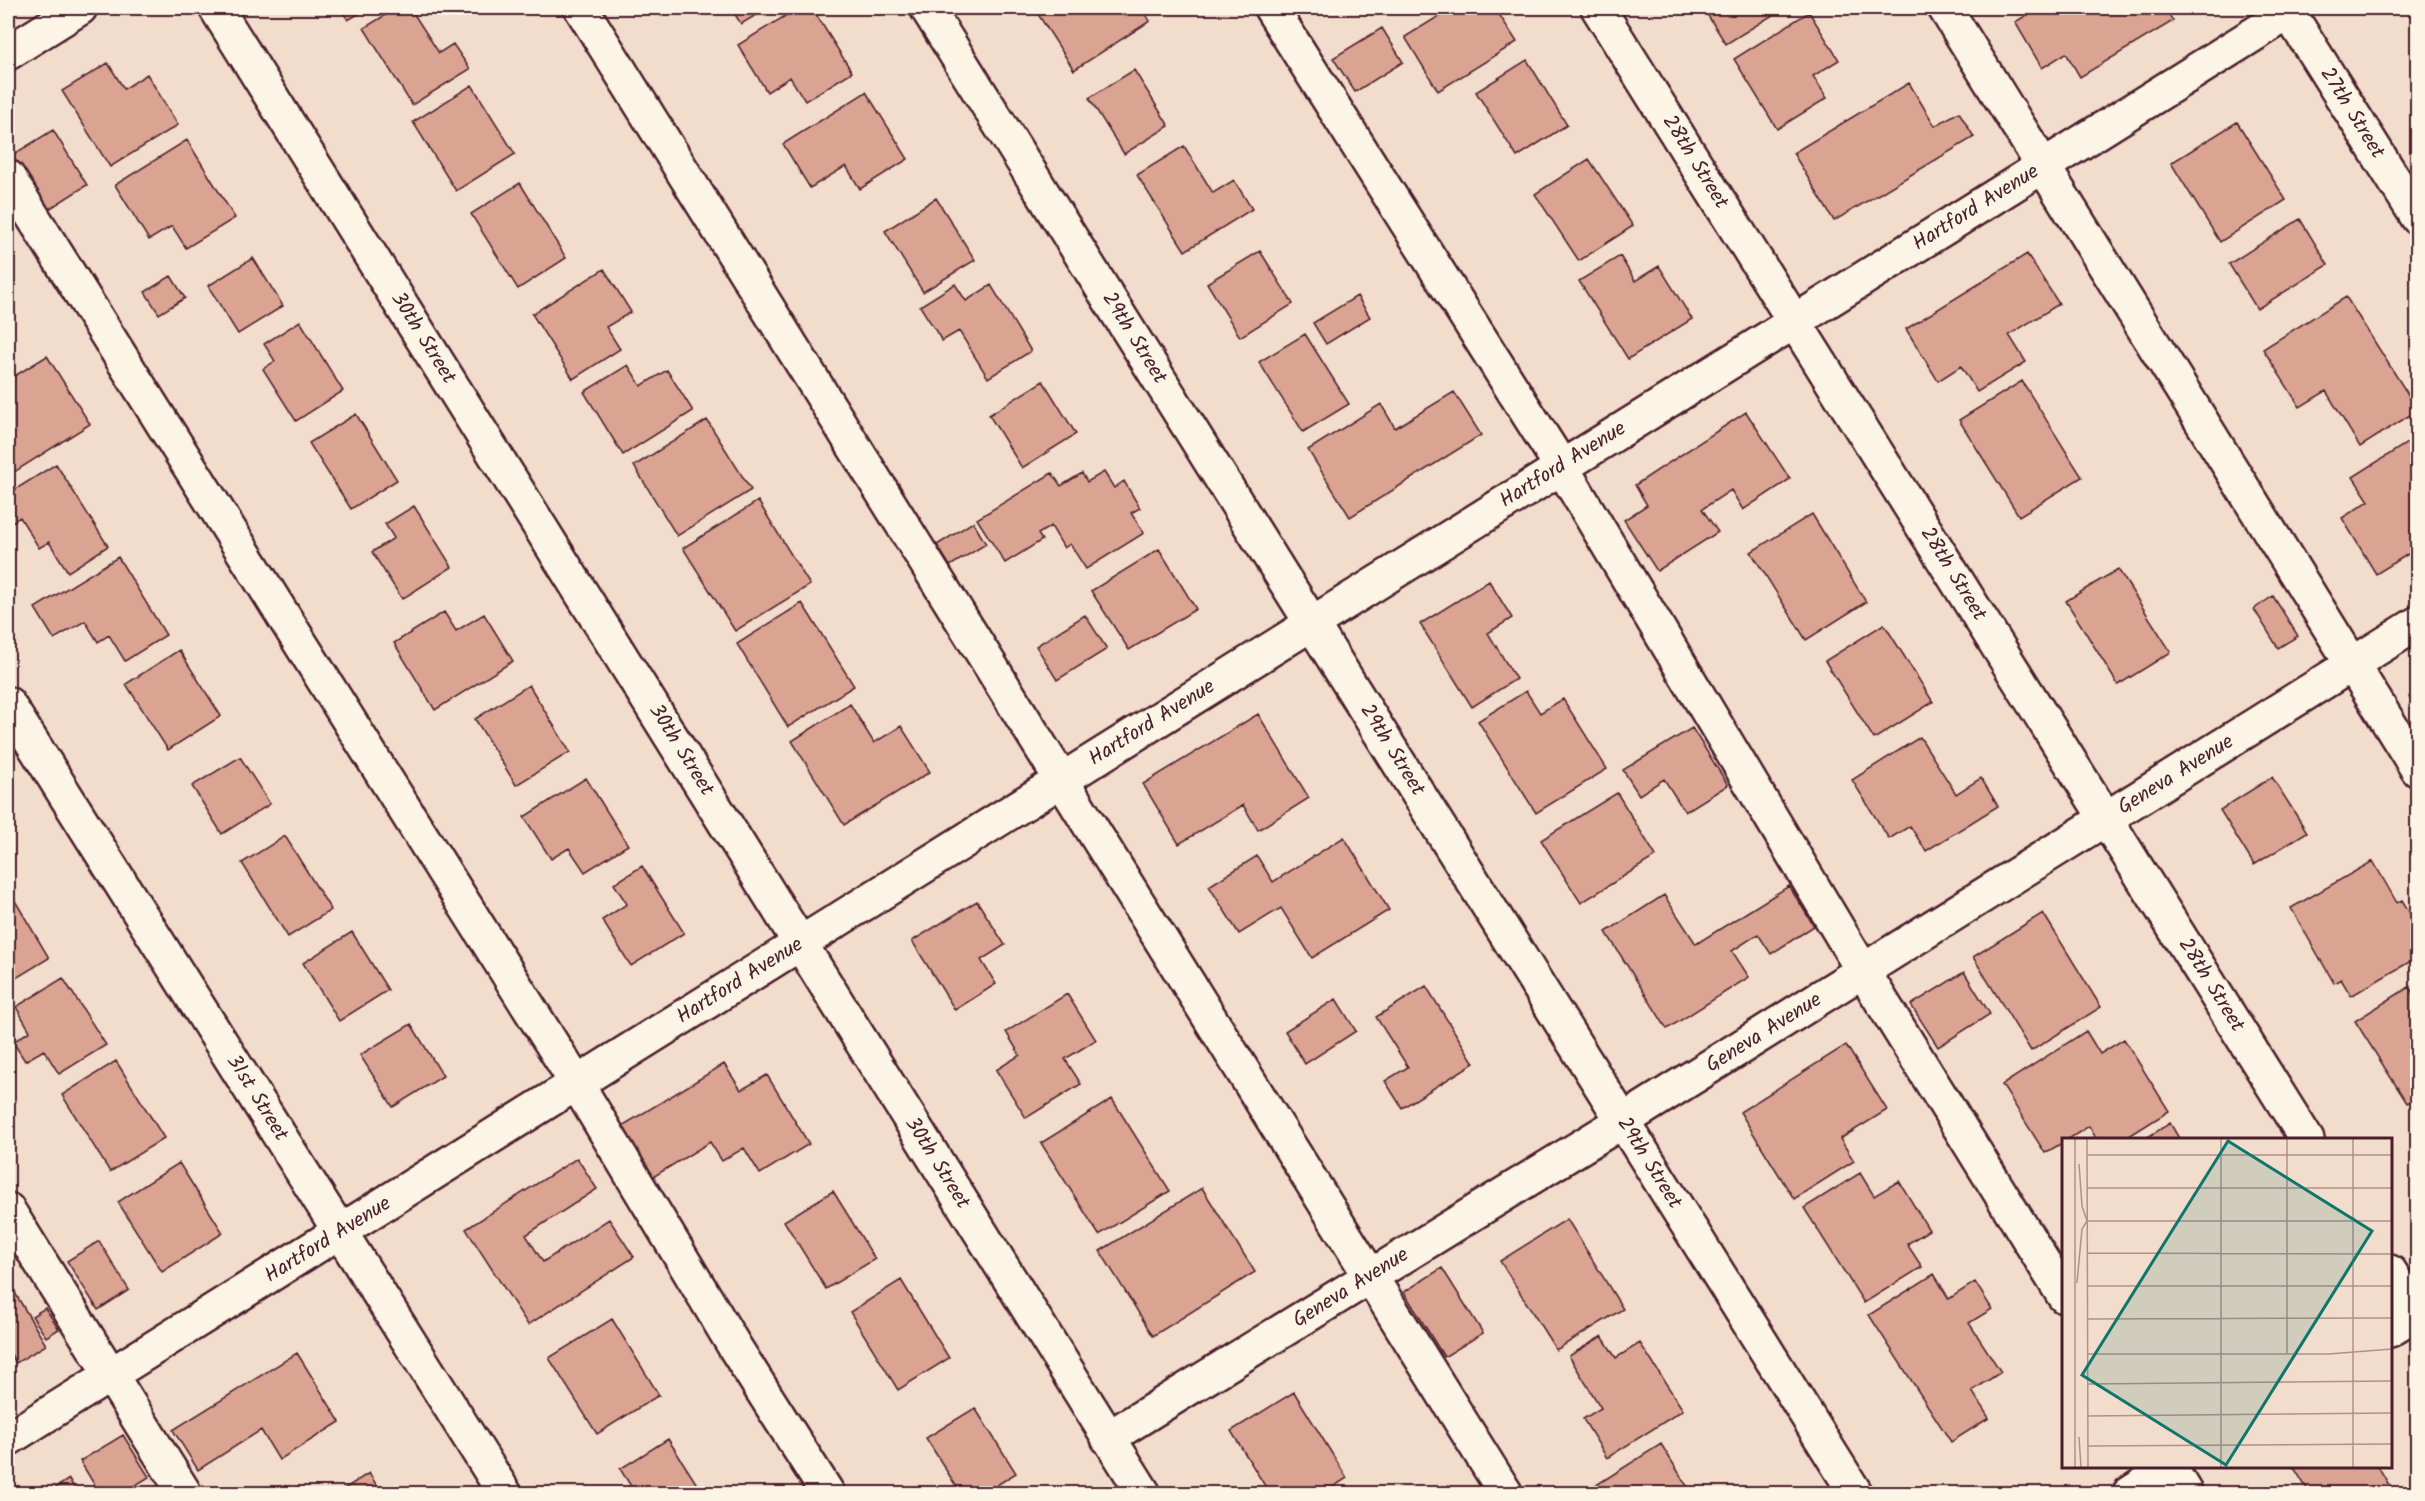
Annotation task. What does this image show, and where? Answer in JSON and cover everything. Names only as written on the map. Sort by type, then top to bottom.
[{"type":"street","points":[[8,53],[80,8]]},
{"type":"street","name":"30th Street","points":[[216,8],[1144,1494]]},
{"type":"street","points":[[581,8],[1506,1494]]},
{"type":"street","name":"29th Street","points":[[927,8],[1856,1494]]},
{"type":"street","points":[[1271,8],[1561,466],[1863,971],[2062,1293]]},
{"type":"street","name":"28th Street","points":[[1598,8],[2306,1138]]},
{"type":"street","points":[[1945,8],[2418,770]]},
{"type":"street","name":"Hartford Avenue","points":[[8,1439],[2290,9]]},
{"type":"street","name":"27th Street","points":[[2290,9],[2418,218]]},
{"type":"street","points":[[8,177],[577,1084],[736,1349],[828,1494]]},
{"type":"street","name":"Geneva Avenue","points":[[1108,1438],[1623,1121],[2418,623]]},
{"type":"street","name":"31st Street","points":[[8,704],[505,1494]]},
{"type":"street","points":[[8,1210],[185,1494]]},
{"type":"street","points":[[2392,1274],[2411,1318]]},
{"type":"street","points":[[2129,1494],[2174,1474]]},
{"type":"building","points":[[340,8],[369,8],[348,20]]},
{"type":"building","points":[[397,8],[410,8],[439,53],[453,44],[470,69],[412,105],[364,28]]},
{"type":"building","points":[[731,8],[768,8],[741,24]]},
{"type":"building","points":[[798,8],[812,8],[852,72],[805,101],[790,77],[767,92],[738,45]]},
{"type":"building","points":[[1034,8],[1142,8],[1150,21],[1074,70]]},
{"type":"building","points":[[1452,8],[1495,8],[1517,42],[1438,91],[1405,37]]},
{"type":"building","points":[[1703,8],[1780,8],[1781,10],[1726,44]]},
{"type":"building","points":[[2039,8],[2165,8],[2173,21],[2080,77],[2066,53],[2042,68],[2015,22]]},
{"type":"building","points":[[1809,12],[1839,60],[1813,76],[1827,98],[1777,129],[1734,59]]},
{"type":"building","points":[[1382,28],[1403,62],[1355,92],[1333,58]]},
{"type":"building","points":[[1527,60],[1567,125],[1517,157],[1476,92]]},
{"type":"building","points":[[108,63],[124,89],[147,74],[178,125],[110,167],[62,91]]},
{"type":"building","points":[[1134,70],[1169,126],[1124,154],[1089,98]]},
{"type":"building","points":[[1909,83],[1935,126],[1959,112],[1974,137],[1834,221],[1793,153]]},
{"type":"building","points":[[472,85],[515,154],[456,191],[413,122]]},
{"type":"building","points":[[866,92],[908,159],[860,189],[846,166],[810,188],[783,144]]},
{"type":"building","points":[[2237,122],[2286,200],[2220,242],[2171,163]]},
{"type":"building","points":[[53,130],[87,185],[46,211],[11,156]]},
{"type":"building","points":[[187,140],[235,218],[186,248],[172,226],[149,240],[115,185]]},
{"type":"building","points":[[1184,146],[1213,193],[1234,180],[1252,209],[1185,251],[1137,175]]},
{"type":"building","points":[[1589,159],[1633,226],[1579,261],[1535,194]]},
{"type":"building","points":[[520,183],[566,258],[518,289],[471,214]]},
{"type":"building","points":[[936,198],[975,260],[923,292],[885,231]]},
{"type":"building","points":[[2300,219],[2328,265],[2257,309],[2229,264]]},
{"type":"building","points":[[1260,251],[1293,304],[1240,337],[1207,283]]},
{"type":"building","points":[[2027,254],[2059,304],[2009,335],[2026,362],[1977,392],[1961,366],[1938,381],[1906,329]]},
{"type":"building","points":[[1620,256],[1635,281],[1659,266],[1692,319],[1628,359],[1579,281]]},
{"type":"building","points":[[253,258],[283,306],[238,334],[208,286]]},
{"type":"building","points":[[604,269],[631,312],[606,327],[620,349],[573,379],[532,314]]},
{"type":"building","points":[[171,276],[185,298],[159,314],[145,292]]},
{"type":"building","points":[[955,284],[966,301],[991,285],[1031,351],[988,378],[959,331],[942,341],[920,306]]},
{"type":"building","points":[[1357,296],[1370,317],[1326,344],[1313,323]]},
{"type":"building","points":[[2346,297],[2418,410],[2360,447],[2326,391],[2300,407],[2263,349]]},
{"type":"building","points":[[300,321],[343,391],[296,421],[263,369],[275,361],[264,344]]},
{"type":"building","points":[[1305,334],[1349,404],[1303,432],[1259,362]]},
{"type":"building","points":[[47,356],[90,424],[8,476],[8,380]]},
{"type":"building","points":[[628,365],[641,386],[667,370],[693,411],[623,455],[584,392]]},
{"type":"building","points":[[1043,381],[1076,434],[1022,468],[989,415]]},
{"type":"building","points":[[2022,381],[2082,477],[2019,516],[1959,420]]},
{"type":"building","points":[[1454,392],[1481,435],[1350,517],[1308,450],[1381,404],[1395,428]]},
{"type":"building","points":[[1746,412],[1790,479],[1743,510],[1731,490],[1702,509],[1718,532],[1657,571],[1624,520],[1647,505],[1635,485]]},
{"type":"building","points":[[356,414],[397,480],[351,509],[309,443]]},
{"type":"building","points":[[707,420],[751,490],[677,536],[634,466]]},
{"type":"building","points":[[2418,436],[2418,548],[2376,574],[2342,518],[2369,501],[2353,477]]},
{"type":"building","points":[[56,464],[108,546],[68,572],[49,542],[39,548],[20,517],[8,525],[8,494]]},
{"type":"building","points":[[1104,472],[1114,488],[1124,481],[1140,508],[1131,513],[1144,533],[1086,569],[1070,544],[1064,548],[1051,526],[1038,534],[1042,540],[1005,563],[977,519],[1052,473],[1061,486],[1082,473],[1087,482]]},
{"type":"building","points":[[758,501],[810,585],[735,631],[683,548]]},
{"type":"building","points":[[414,506],[452,567],[402,599],[372,552],[394,538],[385,524]]},
{"type":"building","points":[[1812,514],[1866,602],[1806,640],[1751,552]]},
{"type":"building","points":[[973,522],[986,544],[950,566],[937,545]]},
{"type":"building","points":[[1159,549],[1196,609],[1129,650],[1091,591]]},
{"type":"building","points":[[118,557],[166,635],[125,661],[109,635],[98,642],[85,621],[54,639],[35,608]]},
{"type":"building","points":[[2118,569],[2171,652],[2118,685],[2066,601]]},
{"type":"building","points":[[1489,581],[1512,618],[1488,633],[1516,679],[1472,707],[1420,624]]},
{"type":"building","points":[[2273,596],[2298,636],[2278,648],[2254,609]]},
{"type":"building","points":[[802,603],[854,686],[788,727],[737,644]]},
{"type":"building","points":[[444,612],[456,631],[484,614],[513,661],[435,710],[394,643]]},
{"type":"building","points":[[1085,615],[1107,649],[1057,680],[1036,646]]},
{"type":"building","points":[[1884,624],[1933,702],[1874,739],[1825,661]]},
{"type":"building","points":[[179,650],[221,716],[168,750],[126,684]]},
{"type":"building","points":[[529,685],[570,752],[516,785],[475,719]]},
{"type":"building","points":[[1526,691],[1540,713],[1563,699],[1607,769],[1536,813],[1478,721]]},
{"type":"building","points":[[2418,692],[2418,710],[2409,697]]},
{"type":"building","points":[[850,704],[874,743],[901,726],[930,772],[844,825],[792,741]]},
{"type":"building","points":[[1258,714],[1309,798],[1258,830],[1243,805],[1179,844],[1143,784]]},
{"type":"building","points":[[1692,728],[1728,785],[1685,812],[1664,779],[1639,795],[1623,770]]},
{"type":"building","points":[[1920,737],[1956,794],[1981,778],[1998,806],[1926,851],[1910,826],[1889,839],[1852,780]]},
{"type":"building","points":[[240,757],[270,804],[222,834],[192,786]]},
{"type":"building","points":[[2272,777],[2307,832],[2254,865],[2220,810]]},
{"type":"building","points":[[586,778],[628,845],[585,872],[569,848],[551,859],[524,817]]},
{"type":"building","points":[[1617,793],[1656,856],[1581,903],[1541,840]]},
{"type":"building","points":[[285,836],[331,910],[288,937],[242,863]]},
{"type":"building","points":[[1344,837],[1389,910],[1312,958],[1281,908],[1239,934],[1209,886],[1257,856],[1273,882]]},
{"type":"building","points":[[2373,861],[2397,903],[2402,900],[2418,926],[2418,957],[2351,996],[2341,979],[2334,983],[2291,908]]},
{"type":"building","points":[[642,866],[684,933],[631,966],[602,920],[627,904],[614,884]]},
{"type":"building","points":[[1789,886],[1814,926],[1771,954],[1758,934],[1732,951],[1749,977],[1667,1029],[1606,932],[1664,895],[1696,944]]},
{"type":"building","points":[[8,889],[49,958],[8,983]]},
{"type":"building","points":[[977,901],[1005,945],[981,960],[996,984],[955,1010],[912,941]]},
{"type":"building","points":[[2043,913],[2101,1007],[2031,1051],[1973,957]]},
{"type":"building","points":[[352,932],[388,990],[339,1021],[303,963]]},
{"type":"building","points":[[1964,972],[1990,1014],[1938,1047],[1911,1005]]},
{"type":"building","points":[[63,978],[106,1045],[59,1074],[44,1050],[25,1061],[13,1042],[30,1031],[16,1007]]},
{"type":"building","points":[[1426,986],[1474,1063],[1402,1108],[1385,1081],[1408,1067],[1376,1017]]},
{"type":"building","points":[[2409,987],[2418,1001],[2418,1097],[2407,1103],[2355,1021]]},
{"type":"building","points":[[1067,994],[1096,1040],[1065,1059],[1081,1084],[1026,1118],[996,1070],[1020,1055],[1006,1032]]},
{"type":"building","points":[[1336,999],[1356,1031],[1305,1064],[1285,1031]]},
{"type":"building","points":[[411,1024],[443,1076],[393,1107],[360,1055]]},
{"type":"building","points":[[2086,1031],[2100,1054],[2124,1039],[2169,1111],[2126,1138],[2096,1138],[2089,1126],[2070,1138],[2062,1138],[2062,1143],[2045,1153],[2002,1085]]},
{"type":"building","points":[[1846,1045],[1887,1110],[1840,1139],[1854,1161],[1794,1199],[1740,1112]]},
{"type":"building","points":[[116,1061],[164,1138],[110,1172],[62,1095]]},
{"type":"building","points":[[724,1064],[741,1090],[767,1075],[809,1144],[760,1174],[744,1148],[722,1161],[710,1142],[653,1177],[622,1126]]},
{"type":"building","points":[[1112,1099],[1170,1191],[1099,1235],[1041,1143]]},
{"type":"building","points":[[2170,1123],[2179,1138],[2146,1138]]},
{"type":"building","points":[[577,1158],[597,1189],[526,1235],[543,1262],[609,1219],[634,1257],[528,1325],[466,1229]]},
{"type":"building","points":[[179,1163],[223,1233],[162,1272],[118,1202]]},
{"type":"building","points":[[1860,1173],[1874,1196],[1899,1181],[1929,1230],[1907,1244],[1922,1267],[1864,1303],[1804,1208]]},
{"type":"building","points":[[1202,1188],[1255,1272],[1153,1336],[1100,1251]]},
{"type":"building","points":[[833,1191],[875,1259],[826,1289],[784,1221]]},
{"type":"building","points":[[1567,1219],[1623,1309],[1556,1350],[1500,1261]]},
{"type":"building","points":[[99,1241],[129,1290],[98,1310],[67,1261]]},
{"type":"building","points":[[1442,1268],[1483,1333],[1444,1357],[1404,1292]]},
{"type":"building","points":[[1934,1274],[1949,1299],[1975,1282],[1992,1309],[1969,1323],[2001,1372],[1972,1391],[1989,1418],[1951,1442],[1869,1315]]},
{"type":"building","points":[[901,1280],[949,1358],[898,1390],[850,1312]]},
{"type":"building","points":[[8,1281],[46,1345],[16,1363],[8,1349]]},
{"type":"building","points":[[45,1308],[59,1329],[46,1337],[32,1316]]},
{"type":"building","points":[[612,1319],[659,1395],[597,1434],[549,1358]]},
{"type":"building","points":[[1602,1336],[1616,1358],[1640,1343],[1683,1410],[1607,1458],[1583,1419],[1601,1408],[1569,1356]]},
{"type":"building","points":[[297,1353],[340,1422],[279,1460],[261,1430],[198,1470],[173,1430]]},
{"type":"building","points":[[1294,1392],[1347,1478],[1322,1494],[1270,1494],[1231,1431]]},
{"type":"building","points":[[975,1408],[1016,1473],[983,1494],[961,1494],[926,1438]]},
{"type":"building","points":[[123,1435],[149,1477],[121,1494],[100,1494],[80,1461]]},
{"type":"building","points":[[668,1439],[703,1494],[636,1494],[620,1469]]},
{"type":"building","points":[[1661,1444],[1692,1494],[1582,1494]]},
{"type":"building","points":[[2294,1468],[2379,1468],[2392,1490],[2386,1494],[2310,1494]]},
{"type":"building","points":[[369,1473],[382,1494],[336,1494]]},
{"type":"building","points":[[69,1479],[78,1494],[46,1494]]}]
